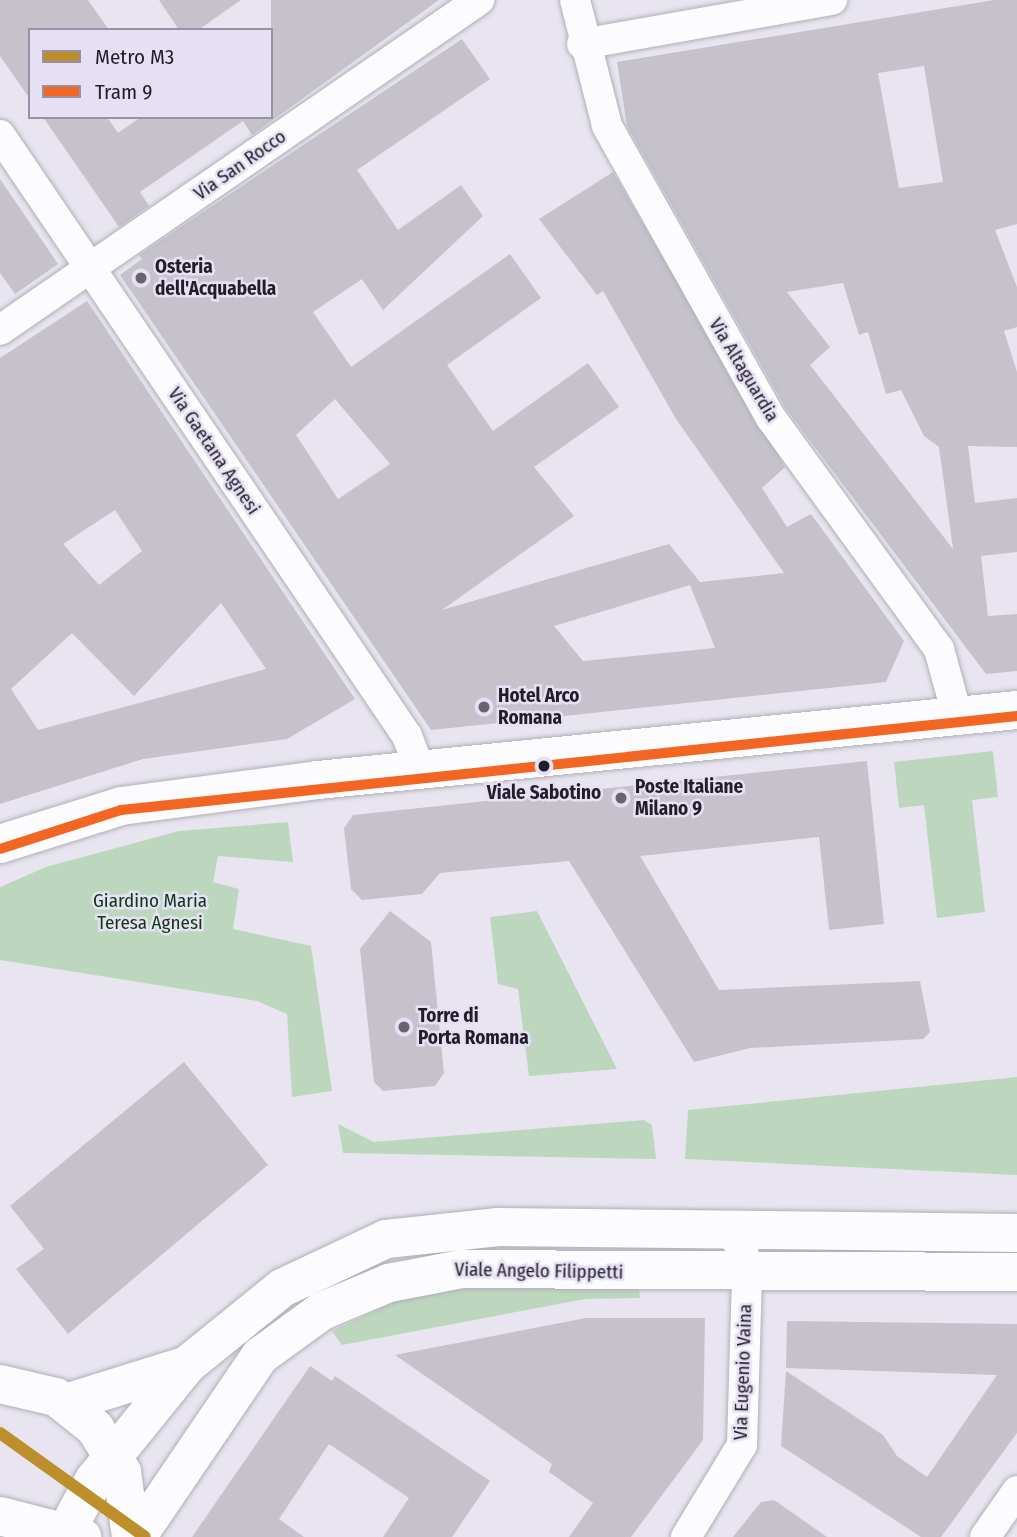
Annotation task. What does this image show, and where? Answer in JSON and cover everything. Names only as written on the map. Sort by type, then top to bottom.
[{"type":"main road","points":[[0,844],[121,806],[1017,710]]},
{"type":"main road","points":[[0,1516],[70,1536],[114,1453],[187,1366],[298,1278],[401,1235],[498,1227],[1017,1233]]},
{"type":"main road","name":"Viale Angelo Filippetti","points":[[137,1537],[260,1356],[306,1321],[357,1294],[462,1269],[747,1275],[1017,1272]]},
{"type":"main road","points":[[4,1389],[66,1403],[187,1366]]},
{"type":"main road","points":[[66,1403],[114,1453],[125,1480],[131,1537]]},
{"type":"street","name":"Via San Rocco","points":[[0,330],[479,0]]},
{"type":"street","name":"Via Altaguardia","points":[[575,0],[582,44],[607,125],[771,418],[939,649],[957,715]]},
{"type":"street","points":[[582,44],[832,0]]},
{"type":"street","name":"Via Gaetana Agnesi","points":[[0,135],[407,736],[421,772]]},
{"type":"street","points":[[730,1230],[747,1275]]},
{"type":"street","name":"Via Eugenio Vaina","points":[[686,1537],[725,1483],[742,1445],[747,1275]]},
{"type":"street","points":[[985,1537],[1017,1491]]},
{"type":"green space","points":[[993,751],[998,797],[972,800],[985,912],[937,918],[924,805],[899,808],[894,762]]},
{"type":"green space","name":"Giardino Maria Teresa Agnesi","points":[[288,822],[293,862],[218,856],[213,882],[239,889],[233,929],[311,946],[332,1091],[292,1097],[287,1014],[257,1001],[0,960],[0,887],[46,867],[179,831]]},
{"type":"green space","points":[[537,911],[617,1069],[529,1076],[518,989],[498,984],[490,917]]},
{"type":"green space","points":[[1017,1077],[1017,1175],[685,1159],[688,1110]]},
{"type":"green space","points":[[644,1120],[652,1125],[656,1159],[343,1153],[338,1124],[374,1142]]},
{"type":"green space","points":[[473,1286],[639,1289],[640,1298],[585,1299],[342,1345],[332,1331],[405,1297]]},
{"type":"building","points":[[0,0],[88,0],[108,28],[28,28],[28,96],[0,56]]},
{"type":"building","points":[[159,0],[241,0],[201,28],[178,28]]},
{"type":"building","points":[[271,0],[439,0],[252,135],[243,121],[140,192],[149,206],[119,227],[44,119],[108,119],[118,133],[138,119],[273,119]]},
{"type":"building","points":[[994,0],[1017,0],[1017,224],[995,230],[1017,287],[1017,327],[1004,331],[1017,372],[1017,447],[968,446],[975,503],[1017,498],[1017,552],[981,556],[988,616],[1017,614],[1017,671],[986,674],[786,409],[627,126],[617,62]],"holes":[[[924,66],[943,182],[899,188],[878,73]],[[843,283],[859,335],[868,332],[886,394],[901,390],[924,436],[939,447],[953,549],[810,365],[830,347],[787,292]]]},
{"type":"building","points":[[462,39],[490,79],[357,170],[398,230],[461,185],[483,216],[383,310],[362,279],[313,312],[351,367],[510,254],[541,298],[447,365],[493,431],[588,363],[619,407],[534,467],[574,516],[442,610],[669,544],[700,582],[784,573],[676,419],[603,291],[597,295],[539,219],[613,172],[785,467],[762,488],[787,527],[811,514],[904,641],[886,682],[431,730],[120,275],[142,259],[139,255]],"holes":[[[335,399],[390,464],[338,499],[296,435]],[[690,585],[715,648],[583,661],[554,626]]]},
{"type":"building","points":[[0,179],[58,264],[15,294],[0,273]]},
{"type":"building","points":[[87,301],[355,699],[287,739],[143,759],[0,804],[0,358]],"holes":[[[115,510],[142,551],[99,585],[63,544]],[[221,603],[266,669],[38,730],[11,689],[72,633],[134,696]]]},
{"type":"building","points":[[867,761],[884,924],[829,930],[819,837],[640,856],[719,990],[920,981],[930,1032],[923,1039],[750,1048],[694,1062],[569,861],[440,873],[422,894],[362,900],[351,889],[344,828],[353,815]]},
{"type":"building","name":"Torre di Porta Romana","points":[[390,911],[431,942],[444,1073],[435,1086],[383,1091],[374,1082],[360,949]]},
{"type":"building","points":[[184,1062],[268,1165],[68,1334],[16,1269],[44,1249],[10,1206]]},
{"type":"building","points":[[586,1318],[705,1318],[703,1440],[631,1537],[569,1537],[593,1503],[549,1472],[552,1464],[395,1355]]},
{"type":"building","points":[[787,1321],[1017,1324],[1017,1433],[941,1537],[921,1537],[781,1446],[786,1371],[883,1435],[897,1456],[927,1477],[997,1375],[786,1368]]},
{"type":"building","points":[[310,1366],[332,1381],[335,1376],[490,1481],[452,1537],[383,1537],[409,1498],[329,1444],[279,1519],[304,1537],[192,1537]]},
{"type":"building","points":[[774,1500],[827,1537],[733,1537],[761,1502]]},
{"type":"metro line","name":"M3","points":[[0,1433],[145,1537]]},
{"type":"tram line","name":"9","points":[[0,849],[121,810],[1017,716]]},
{"type":"place","name":"Osteria dell'Acquabella","points":[[141,278]]},
{"type":"place","name":"Hotel Arco Romana","points":[[484,707]]},
{"type":"place","name":"Viale Sabotino","points":[[544,766]]},
{"type":"place","name":"Poste Italiane Milano 9","points":[[621,798]]},
{"type":"place","name":"Torre di Porta Romana","points":[[404,1027]]}]
